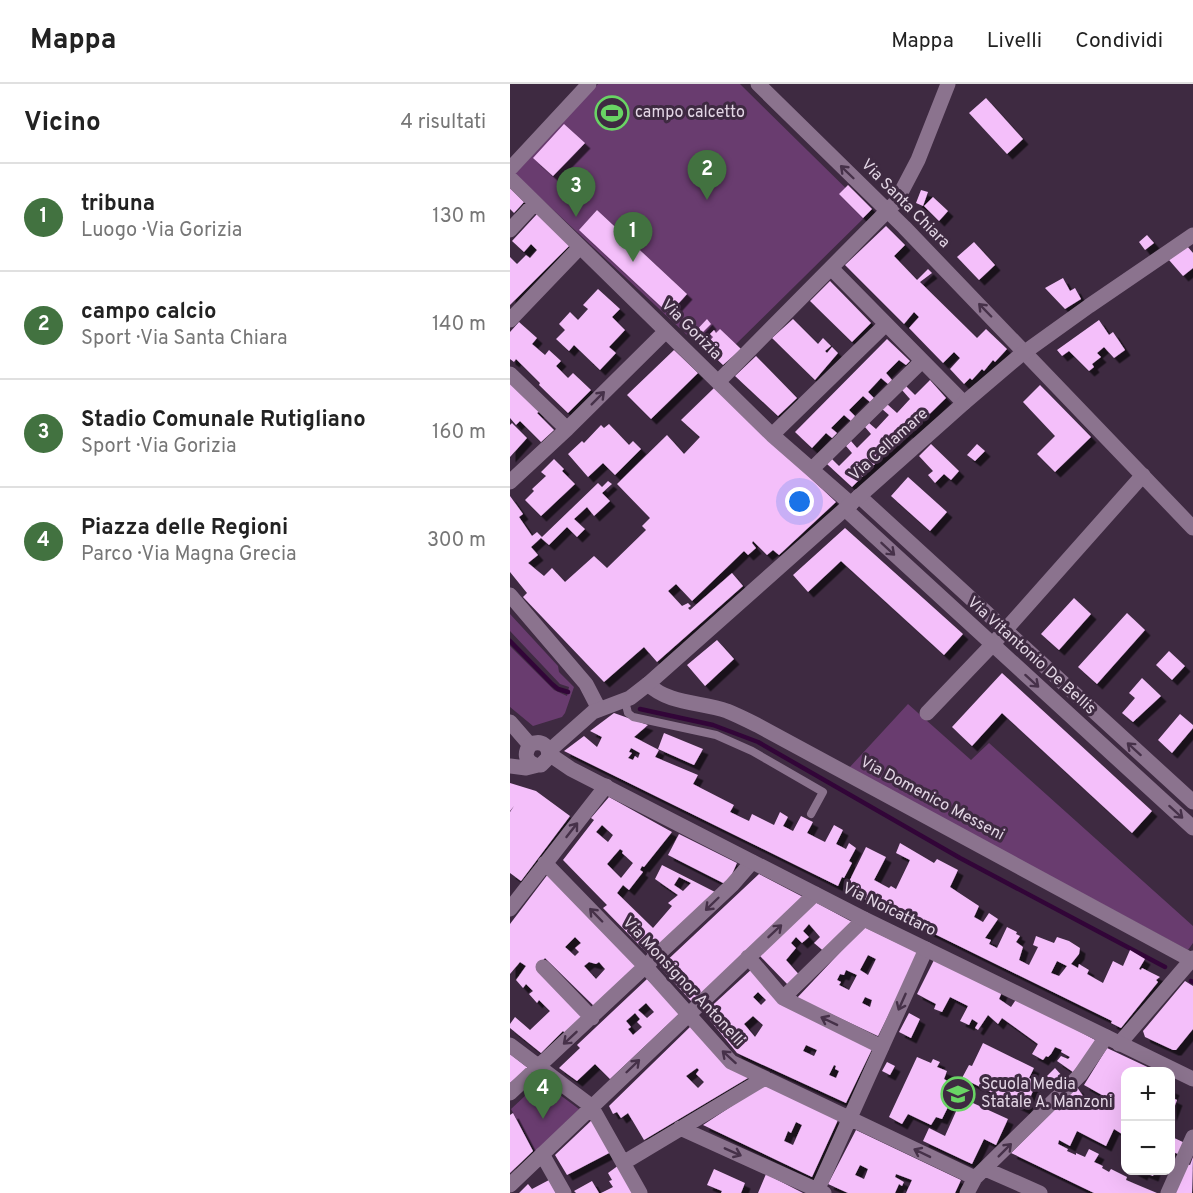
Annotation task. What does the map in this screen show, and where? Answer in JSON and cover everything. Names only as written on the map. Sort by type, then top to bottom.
[{"type":"street","points":[[510,169],[589,84]]},
{"type":"street","name":"Via Santa Chiara","points":[[758,84],[1026,351],[1193,528]]},
{"type":"street","points":[[718,382],[896,202],[918,160],[948,84]]},
{"type":"street","name":"Via Gorizia","points":[[510,178],[772,435],[851,503]]},
{"type":"street","points":[[510,230],[536,203]]},
{"type":"street","name":"Via Cellamare","points":[[538,753],[599,709],[625,701],[648,684],[964,403],[1026,351],[1193,235]]},
{"type":"street","points":[[510,320],[580,247]]},
{"type":"street","points":[[831,268],[964,403]]},
{"type":"street","points":[[772,435],[886,324]]},
{"type":"street","points":[[510,482],[666,331]]},
{"type":"street","points":[[812,469],[922,361]]},
{"type":"street","points":[[510,374],[567,429]]},
{"type":"street","points":[[927,714],[992,645],[1143,475]]},
{"type":"street","points":[[851,503],[1004,630],[1193,802]]},
{"type":"street","name":"Via Vitantonio De Bellis","points":[[851,503],[992,645],[1193,828]]},
{"type":"street","points":[[510,596],[586,684],[599,709]]},
{"type":"street","name":"Via Domenico Messeni","points":[[648,684],[655,692],[727,711],[757,725],[1192,960]]},
{"type":"street","points":[[510,722],[538,753]]},
{"type":"street","points":[[510,757],[538,753]]},
{"type":"street","name":"Via Noicattaro","points":[[510,766],[526,768],[538,753],[864,919],[1193,1079]]},
{"type":"street","points":[[510,909],[606,786]]},
{"type":"street","points":[[510,1093],[732,885],[752,862]]},
{"type":"street","name":"Via Monsignor Antonelli","points":[[545,863],[646,967],[731,1062],[850,1118],[980,1174],[1040,1193]]},
{"type":"street","points":[[510,1185],[815,894]]},
{"type":"street","points":[[783,999],[864,919]]},
{"type":"street","points":[[680,1128],[819,1192],[926,949]]},
{"type":"street","points":[[748,957],[783,999],[882,1047]]},
{"type":"street","points":[[967,1193],[980,1174],[1080,1076],[1192,960]]},
{"type":"street","points":[[543,967],[592,1017]]},
{"type":"street","points":[[510,1045],[591,1106],[640,1193]]},
{"type":"street","points":[[623,1163],[765,1078]]},
{"type":"street","points":[[1168,1193],[1193,1137]]},
{"type":"street","points":[[542,1154],[564,1193]]},
{"type":"lane","points":[[625,701],[628,713],[633,717],[716,735],[752,751],[823,792],[811,814]]},
{"type":"shaded area","points":[[598,84],[740,84],[870,212],[735,345],[720,331],[702,349],[515,174]],"holes":[[[597,210],[686,293],[669,314],[580,230]]]},
{"type":"shaded area","points":[[510,614],[558,666],[559,672],[574,687],[562,717],[533,726],[510,707],[510,646],[554,690],[567,696],[569,687],[560,684],[510,631]]},
{"type":"shaded area","points":[[908,704],[971,760],[989,743],[1193,926],[1193,943],[1188,950],[849,768]]},
{"type":"shaded area","points":[[541,1081],[579,1109],[535,1152],[511,1109]]},
{"type":"building","points":[[986,98],[1023,139],[1007,154],[969,113]]},
{"type":"building","points":[[564,124],[585,143],[553,176],[533,158]]},
{"type":"building","points":[[848,185],[872,209],[863,218],[839,194]]},
{"type":"building","points":[[510,188],[524,202],[514,213],[510,209]]},
{"type":"building","points":[[921,190],[928,192],[923,206],[916,203]]},
{"type":"building","points":[[933,197],[948,211],[939,221],[924,206]]},
{"type":"building","points":[[597,210],[687,294],[669,314],[579,230]]},
{"type":"building","points":[[537,214],[570,245],[510,305],[510,257],[517,264],[526,255],[530,258],[537,250],[531,244],[524,252],[512,241]]},
{"type":"building","points":[[886,226],[905,245],[894,256],[917,280],[928,269],[932,273],[920,282],[977,338],[986,329],[1007,349],[972,380],[970,378],[964,384],[950,369],[960,358],[954,352],[943,363],[909,328],[919,317],[914,312],[904,324],[845,265]]},
{"type":"building","points":[[1147,235],[1154,243],[1145,250],[1139,242]]},
{"type":"building","points":[[974,242],[995,265],[979,280],[957,257]]},
{"type":"building","points":[[1187,246],[1193,253],[1193,268],[1183,276],[1169,260]]},
{"type":"building","points":[[1063,278],[1070,291],[1075,288],[1081,299],[1065,309],[1045,288]]},
{"type":"building","points":[[830,281],[871,323],[852,342],[810,301]]},
{"type":"building","points":[[598,289],[620,309],[612,317],[625,330],[609,347],[616,353],[600,370],[574,345],[569,351],[556,339],[565,330],[559,324],[570,312],[578,320],[588,309],[583,305]]},
{"type":"building","points":[[707,319],[711,324],[696,339],[692,335]]},
{"type":"building","points":[[793,319],[818,344],[823,338],[831,346],[825,351],[827,353],[832,347],[838,353],[815,380],[772,338]]},
{"type":"building","points":[[1099,320],[1109,335],[1113,332],[1125,350],[1114,358],[1104,347],[1097,353],[1101,357],[1092,364],[1094,367],[1089,371],[1069,351],[1062,356],[1057,350]]},
{"type":"building","points":[[519,322],[537,338],[532,344],[545,355],[549,350],[561,361],[556,366],[568,378],[573,373],[591,390],[568,413],[516,359],[514,362],[510,359],[510,332]]},
{"type":"building","points":[[720,329],[741,349],[723,365],[698,341],[702,337],[708,343],[713,337],[710,334]]},
{"type":"building","points":[[887,339],[910,361],[906,365],[899,360],[886,373],[892,380],[888,384],[881,378],[868,392],[874,398],[870,402],[863,396],[849,410],[855,416],[851,421],[844,415],[831,428],[837,433],[832,438],[826,433],[812,448],[795,432]]},
{"type":"building","points":[[674,350],[698,373],[651,419],[627,395]]},
{"type":"building","points":[[756,356],[797,398],[778,416],[735,376]]},
{"type":"building","points":[[930,380],[946,398],[909,434],[907,432],[852,487],[827,464],[832,459],[839,466],[852,453],[846,446],[851,441],[857,448],[871,434],[865,427],[869,423],[876,429],[889,415],[882,409],[887,404],[897,413],[910,399],[902,390],[906,386],[915,395]]},
{"type":"building","points":[[510,382],[540,411],[537,413],[554,430],[541,442],[520,421],[516,425],[510,418]]},
{"type":"building","points":[[1040,385],[1091,437],[1055,472],[1037,454],[1055,436],[1023,402]]},
{"type":"building","points":[[714,388],[836,502],[779,555],[773,550],[767,555],[753,541],[756,548],[748,555],[744,551],[692,601],[676,584],[668,591],[682,606],[688,603],[691,606],[688,608],[690,610],[732,573],[743,586],[657,662],[644,647],[604,682],[523,597],[527,593],[510,572],[510,496],[523,514],[519,517],[532,536],[537,532],[542,537],[531,547],[538,555],[528,563],[544,576],[552,568],[565,582],[594,556],[607,568],[646,530],[642,526],[650,518],[617,484],[667,435],[684,454],[700,437],[681,420]]},
{"type":"building","points":[[512,423],[527,438],[510,457],[510,425]]},
{"type":"building","points":[[609,424],[629,445],[633,441],[641,449],[615,475],[603,463],[588,477],[568,454],[582,441],[584,443],[601,425],[604,428]]},
{"type":"building","points":[[931,444],[959,471],[951,480],[944,474],[935,483],[928,475],[933,471],[919,456]]},
{"type":"building","points":[[977,444],[985,451],[975,461],[967,455]]},
{"type":"building","points":[[554,459],[575,484],[541,516],[525,500],[534,491],[532,489],[546,476],[541,472]]},
{"type":"building","points":[[908,477],[947,512],[930,531],[891,496]]},
{"type":"building","points":[[608,481],[612,484],[602,493],[610,501],[594,516],[587,507],[574,519],[585,529],[577,537],[567,527],[549,545],[541,538],[598,483],[602,487]]},
{"type":"building","points":[[845,528],[963,634],[944,655],[841,561],[808,592],[793,575]]},
{"type":"building","points":[[1074,598],[1091,614],[1059,650],[1041,634]]},
{"type":"building","points":[[1127,613],[1145,630],[1097,684],[1078,667]]},
{"type":"building","points":[[717,640],[734,659],[705,686],[687,665]]},
{"type":"building","points":[[1169,651],[1185,666],[1172,680],[1156,665]]},
{"type":"building","points":[[1002,673],[1152,811],[1132,833],[1002,713],[972,746],[952,727]]},
{"type":"building","points":[[1142,678],[1161,696],[1133,722],[1122,713],[1135,698],[1129,693]]},
{"type":"building","points":[[614,713],[648,725],[634,737],[659,750],[655,757],[698,775],[693,784],[734,805],[730,812],[749,821],[752,814],[774,825],[780,812],[788,817],[783,826],[793,831],[801,816],[813,822],[807,833],[825,842],[834,825],[843,830],[836,844],[846,849],[849,843],[856,848],[849,861],[852,863],[844,878],[842,877],[838,886],[564,751],[584,736],[597,747],[602,737],[590,731]],"holes":[[[631,748],[640,753],[638,758],[635,756],[633,760],[628,758],[632,753],[629,752]]]},
{"type":"building","points":[[1180,714],[1193,725],[1193,728],[1172,753],[1158,740]]},
{"type":"building","points":[[664,733],[703,749],[694,765],[658,749]]},
{"type":"building","points":[[510,783],[536,791],[570,816],[521,881],[510,873],[510,812],[514,806],[510,811]]},
{"type":"building","points":[[609,797],[672,832],[644,867],[642,866],[640,870],[643,872],[629,890],[623,885],[617,893],[653,928],[672,906],[668,903],[678,895],[655,879],[662,865],[715,892],[649,955],[603,908],[607,905],[563,860],[594,820],[591,818]],"holes":[[[602,825],[613,835],[608,842],[596,832]],[[620,849],[633,863],[621,878],[607,864]],[[679,877],[691,883],[683,891],[674,885]]]},
{"type":"building","points":[[679,834],[737,863],[727,885],[668,855]]},
{"type":"building","points":[[900,843],[934,863],[937,859],[958,870],[950,887],[979,906],[974,917],[983,922],[989,913],[998,919],[985,938],[991,940],[989,944],[997,948],[1007,927],[1017,932],[1016,934],[1020,936],[1016,942],[1023,947],[1019,960],[1029,965],[1038,947],[1033,945],[1036,936],[1054,943],[1057,937],[1080,948],[1079,954],[1071,964],[1078,968],[1079,964],[1089,970],[1087,974],[1103,983],[1113,961],[1123,966],[1130,950],[1145,959],[1139,969],[1142,968],[1160,977],[1156,980],[1158,982],[1121,1028],[1111,1023],[1112,1021],[845,890],[866,847],[886,857],[874,880],[896,889],[910,860],[896,853]],"holes":[[[1057,961],[1067,966],[1059,976],[1051,973]]]},
{"type":"building","points":[[548,874],[638,966],[595,1007],[545,958],[538,966],[586,1015],[566,1034],[563,1031],[541,1053],[510,1028],[515,1017],[530,1030],[550,1011],[539,1000],[537,1003],[529,994],[533,991],[526,984],[523,988],[516,980],[526,966],[520,962],[510,974],[510,924]],"holes":[[[575,937],[581,943],[575,948],[579,952],[575,956],[565,947]],[[589,962],[596,964],[599,962],[605,969],[596,979],[584,966]]]},
{"type":"building","points":[[759,874],[803,897],[692,1002],[660,967]]},
{"type":"building","points":[[815,902],[854,923],[826,953],[814,943],[820,937],[809,924],[803,931],[809,937],[802,943],[796,937],[791,943],[796,948],[786,960],[802,978],[792,989],[760,956]]},
{"type":"building","points":[[864,927],[910,949],[921,950],[878,1036],[797,998]],"holes":[[[868,955],[876,959],[868,975],[860,970]],[[846,970],[857,975],[849,990],[839,985],[841,982],[837,980],[840,974],[844,975]],[[865,997],[872,1000],[870,1007],[862,1003]]]},
{"type":"building","points":[[934,960],[1002,992],[999,999],[1011,1007],[1017,998],[1099,1042],[1073,1072],[1057,1061],[1061,1056],[1068,1059],[1070,1057],[1061,1052],[1062,1050],[1055,1047],[1051,1054],[1043,1060],[1032,1054],[1038,1044],[1002,1018],[998,1024],[988,1015],[978,1030],[975,1028],[978,1023],[972,1019],[969,1025],[960,1021],[968,1006],[950,997],[942,1012],[934,1009],[936,1004],[917,994]]},
{"type":"building","points":[[753,968],[873,1047],[846,1103],[737,1053],[704,1013]],"holes":[[[758,992],[766,1000],[761,1005],[753,997]],[[753,1016],[763,1025],[755,1037],[744,1024]],[[806,1045],[817,1050],[814,1056],[803,1051]],[[834,1065],[836,1066],[835,1069],[839,1071],[836,1078],[829,1075]]]},
{"type":"building","points":[[647,979],[680,1013],[610,1079],[595,1064],[577,1081],[559,1068],[580,1048],[577,1045]],"holes":[[[646,1003],[654,1012],[647,1018],[638,1010]],[[635,1013],[640,1019],[637,1022],[642,1027],[633,1035],[626,1021]]]},
{"type":"building","points":[[1185,981],[1193,986],[1193,1029],[1176,1050],[1173,1050],[1145,1037],[1143,1031]]},
{"type":"building","points":[[909,1013],[920,1019],[911,1038],[899,1032]]},
{"type":"building","points":[[691,1026],[748,1078],[644,1140],[628,1113],[621,1118],[617,1112],[613,1114],[609,1106]],"holes":[[[697,1068],[699,1070],[696,1074],[704,1082],[698,1088],[686,1076]]]},
{"type":"building","points":[[983,1043],[1034,1068],[1029,1078],[1037,1082],[1025,1109],[962,1078],[969,1065],[972,1066]]},
{"type":"building","points":[[1107,1048],[1147,1067],[1121,1067],[1121,1133],[1114,1129],[1106,1146],[1077,1131],[1070,1146],[1059,1140],[1058,1144],[1068,1149],[1067,1151],[1085,1157],[1089,1149],[1099,1154],[1094,1162],[1103,1166],[1102,1168],[1109,1172],[1111,1169],[1127,1177],[1126,1180],[1157,1193],[1094,1193],[1011,1153],[1077,1087],[1083,1096],[1097,1106],[1102,1095],[1084,1085]]},
{"type":"building","points":[[510,1054],[528,1068],[510,1083]]},
{"type":"building","points":[[917,1057],[931,1063],[933,1059],[940,1062],[937,1067],[947,1071],[944,1079],[952,1084],[947,1100],[951,1101],[942,1119],[936,1117],[931,1125],[908,1114],[902,1124],[889,1117]]},
{"type":"building","points":[[887,1062],[895,1066],[890,1075],[882,1071]]},
{"type":"building","points":[[1055,1068],[1063,1077],[1056,1085],[1047,1076]]},
{"type":"building","points":[[765,1084],[838,1120],[812,1177],[703,1125]],"holes":[[[796,1122],[802,1125],[793,1145],[784,1141],[788,1131],[791,1133]]]},
{"type":"building","points":[[962,1098],[1008,1119],[996,1145],[984,1139],[972,1164],[923,1141],[929,1128],[945,1136]]},
{"type":"building","points":[[513,1113],[533,1151],[510,1173],[510,1115]]},
{"type":"building","points":[[593,1119],[611,1152],[567,1175],[555,1155]]},
{"type":"building","points":[[856,1130],[961,1180],[955,1193],[906,1193],[912,1180],[896,1174],[895,1177],[904,1182],[902,1186],[899,1184],[895,1193],[848,1193],[828,1184]],"holes":[[[860,1165],[868,1169],[864,1179],[855,1175]]]},
{"type":"building","points":[[1175,1138],[1185,1143],[1181,1155],[1175,1153]]},
{"type":"building","points":[[1193,1157],[1192,1193],[1172,1193],[1185,1163],[1190,1165]]},
{"type":"building","points":[[619,1165],[635,1193],[601,1193],[613,1187],[608,1173]]},
{"type":"building","points":[[714,1169],[745,1183],[741,1193],[721,1193],[722,1191],[707,1185]]},
{"type":"building","points":[[766,1174],[803,1193],[758,1193]]},
{"type":"building","points":[[549,1180],[556,1193],[519,1193],[528,1184],[532,1189]]},
{"type":"building","points":[[592,1181],[599,1193],[576,1193],[574,1191]]},
{"type":"waterway","points":[[510,641],[552,684],[568,692]]},
{"type":"waterway","points":[[640,709],[713,725],[758,742],[960,858],[1165,967]]},
{"type":"place","name":"campo calcetto","points":[[612,113]]},
{"type":"place","name":"campo calcio","points":[[707,200]]},
{"type":"place","name":"Stadio Comunale Rutigliano","points":[[576,217]]},
{"type":"place","name":"tribuna","points":[[633,262]]},
{"type":"place","name":"Scuola Media Statale A. Manzoni","points":[[958,1094]]},
{"type":"place","name":"Piazza delle Regioni","points":[[543,1119]]}]
